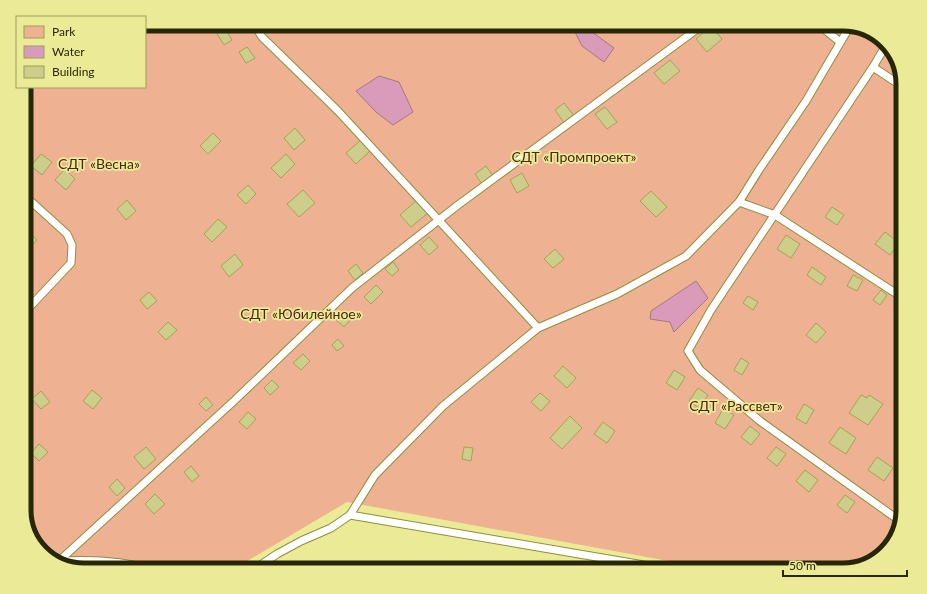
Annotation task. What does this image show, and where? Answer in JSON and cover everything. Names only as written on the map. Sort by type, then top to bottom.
[{"type":"lane","points":[[258,31],[262,37],[338,111],[538,328]]},
{"type":"lane","points":[[61,558],[235,400],[352,288],[438,221],[695,31]]},
{"type":"lane","points":[[827,31],[840,42]]},
{"type":"lane","points":[[264,563],[301,541],[331,528],[350,515],[375,475],[443,406],[538,328],[617,294],[686,256],[739,202],[806,101],[847,31]]},
{"type":"lane","points":[[883,50],[775,216],[711,310],[688,351],[700,370],[760,421],[895,518]]},
{"type":"lane","points":[[873,67],[896,82]]},
{"type":"lane","points":[[31,201],[67,234],[72,245],[71,263],[31,306]]},
{"type":"lane","points":[[739,202],[775,216],[896,294]]},
{"type":"lane","points":[[350,515],[632,563]]},
{"type":"lane","points":[[69,561],[85,560],[121,563]]},
{"type":"green space","points":[[146,31],[850,31],[866,36],[883,49],[891,61],[896,84],[896,510],[891,533],[878,550],[866,558],[850,563],[679,563],[347,502],[244,563],[77,563],[61,558],[44,545],[35,530],[31,513],[31,88],[146,88]]},
{"type":"water","points":[[591,31],[614,48],[604,62],[582,46],[575,32]]},
{"type":"water","points":[[379,76],[399,82],[413,112],[393,125],[376,112],[356,91]]},
{"type":"water","points":[[696,281],[708,298],[674,332],[670,322],[650,319],[651,311]]},
{"type":"building","points":[[226,31],[232,40],[224,45],[216,32]]},
{"type":"building","points":[[705,31],[715,31],[722,39],[707,52],[696,39]]},
{"type":"building","points":[[247,47],[255,58],[246,63],[239,52]]},
{"type":"building","points":[[670,60],[680,71],[664,84],[654,73]]},
{"type":"building","points":[[564,103],[575,117],[565,124],[555,110]]},
{"type":"building","points":[[605,107],[617,122],[607,129],[595,114]]},
{"type":"building","points":[[295,128],[305,140],[294,150],[284,138]]},
{"type":"building","points":[[213,133],[221,141],[208,154],[200,146]]},
{"type":"building","points":[[362,139],[371,150],[356,164],[346,153]]},
{"type":"building","points":[[41,154],[52,162],[42,175],[31,166]]},
{"type":"building","points":[[286,154],[295,164],[281,178],[271,168]]},
{"type":"building","points":[[486,166],[493,176],[482,184],[475,174]]},
{"type":"building","points":[[65,169],[75,179],[66,190],[55,180]]},
{"type":"building","points":[[522,173],[529,186],[517,193],[510,180]]},
{"type":"building","points":[[248,185],[256,194],[246,204],[237,195]]},
{"type":"building","points":[[303,190],[315,203],[299,217],[287,204]]},
{"type":"building","points":[[651,191],[667,207],[656,217],[640,201]]},
{"type":"building","points":[[127,200],[136,211],[126,220],[117,209]]},
{"type":"building","points":[[417,200],[428,213],[411,227],[400,215]]},
{"type":"building","points":[[832,207],[844,215],[837,225],[825,217]]},
{"type":"building","points":[[218,219],[227,227],[212,242],[204,234]]},
{"type":"building","points":[[885,232],[896,241],[896,247],[890,255],[875,244]]},
{"type":"building","points":[[31,234],[37,240],[31,245]]},
{"type":"building","points":[[786,235],[800,244],[791,258],[777,249]]},
{"type":"building","points":[[429,237],[438,247],[429,255],[420,245]]},
{"type":"building","points":[[555,249],[564,259],[553,268],[544,259]]},
{"type":"building","points":[[235,254],[243,265],[229,277],[221,266]]},
{"type":"building","points":[[393,262],[399,270],[392,276],[385,269]]},
{"type":"building","points":[[356,264],[363,273],[355,280],[348,271]]},
{"type":"building","points":[[812,267],[826,277],[821,285],[807,275]]},
{"type":"building","points":[[853,275],[863,280],[857,291],[847,286]]},
{"type":"building","points":[[376,285],[383,292],[371,304],[364,297]]},
{"type":"building","points":[[881,290],[887,295],[880,305],[873,300]]},
{"type":"building","points":[[149,292],[157,301],[147,309],[140,300]]},
{"type":"building","points":[[748,296],[758,302],[753,310],[743,303]]},
{"type":"building","points":[[344,310],[352,318],[344,327],[336,320]]},
{"type":"building","points":[[168,322],[177,330],[166,340],[158,332]]},
{"type":"building","points":[[816,323],[826,332],[816,343],[806,335]]},
{"type":"building","points":[[338,339],[344,346],[337,351],[332,345]]},
{"type":"building","points":[[303,354],[310,361],[301,370],[293,363]]},
{"type":"building","points":[[741,358],[749,363],[742,375],[734,370]]},
{"type":"building","points":[[563,366],[576,378],[567,388],[554,376]]},
{"type":"building","points":[[674,370],[685,377],[677,390],[666,383]]},
{"type":"building","points":[[272,380],[279,387],[270,395],[264,388]]},
{"type":"building","points":[[698,388],[708,395],[699,408],[689,401]]},
{"type":"building","points":[[92,390],[102,398],[93,409],[83,401]]},
{"type":"building","points":[[41,391],[50,402],[41,409],[32,399]]},
{"type":"building","points":[[540,393],[550,401],[541,411],[531,402]]},
{"type":"building","points":[[861,395],[867,398],[869,395],[883,404],[868,425],[849,413]]},
{"type":"building","points":[[206,397],[213,405],[206,411],[199,404]]},
{"type":"building","points":[[804,404],[814,410],[806,424],[796,418]]},
{"type":"building","points":[[723,409],[734,415],[725,429],[715,423]]},
{"type":"building","points":[[248,412],[256,419],[247,429],[239,422]]},
{"type":"building","points":[[570,416],[582,428],[562,449],[550,438]]},
{"type":"building","points":[[603,422],[615,431],[607,443],[594,434]]},
{"type":"building","points":[[750,426],[760,434],[751,445],[741,437]]},
{"type":"building","points":[[840,427],[856,438],[846,454],[829,443]]},
{"type":"building","points":[[39,444],[48,452],[39,461],[31,453]]},
{"type":"building","points":[[146,447],[156,459],[144,469],[134,457]]},
{"type":"building","points":[[464,447],[473,448],[471,461],[462,459]]},
{"type":"building","points":[[776,447],[786,454],[777,466],[767,458]]},
{"type":"building","points":[[877,457],[893,468],[884,481],[868,470]]},
{"type":"building","points":[[191,466],[199,476],[192,482],[184,472]]},
{"type":"building","points":[[805,470],[818,480],[809,492],[796,481]]},
{"type":"building","points":[[117,479],[125,488],[117,496],[109,487]]},
{"type":"building","points":[[155,494],[165,504],[154,514],[145,504]]},
{"type":"building","points":[[845,495],[855,502],[847,513],[837,505]]},
{"type":"park label","name":"СДТ «Промпроект»","points":[[574,156]]},
{"type":"park label","name":"СДТ «Весна»","points":[[99,163]]},
{"type":"park label","name":"СДТ «Юбилейное»","points":[[301,313]]},
{"type":"park label","name":"СДТ «Рассвет»","points":[[736,405]]}]
